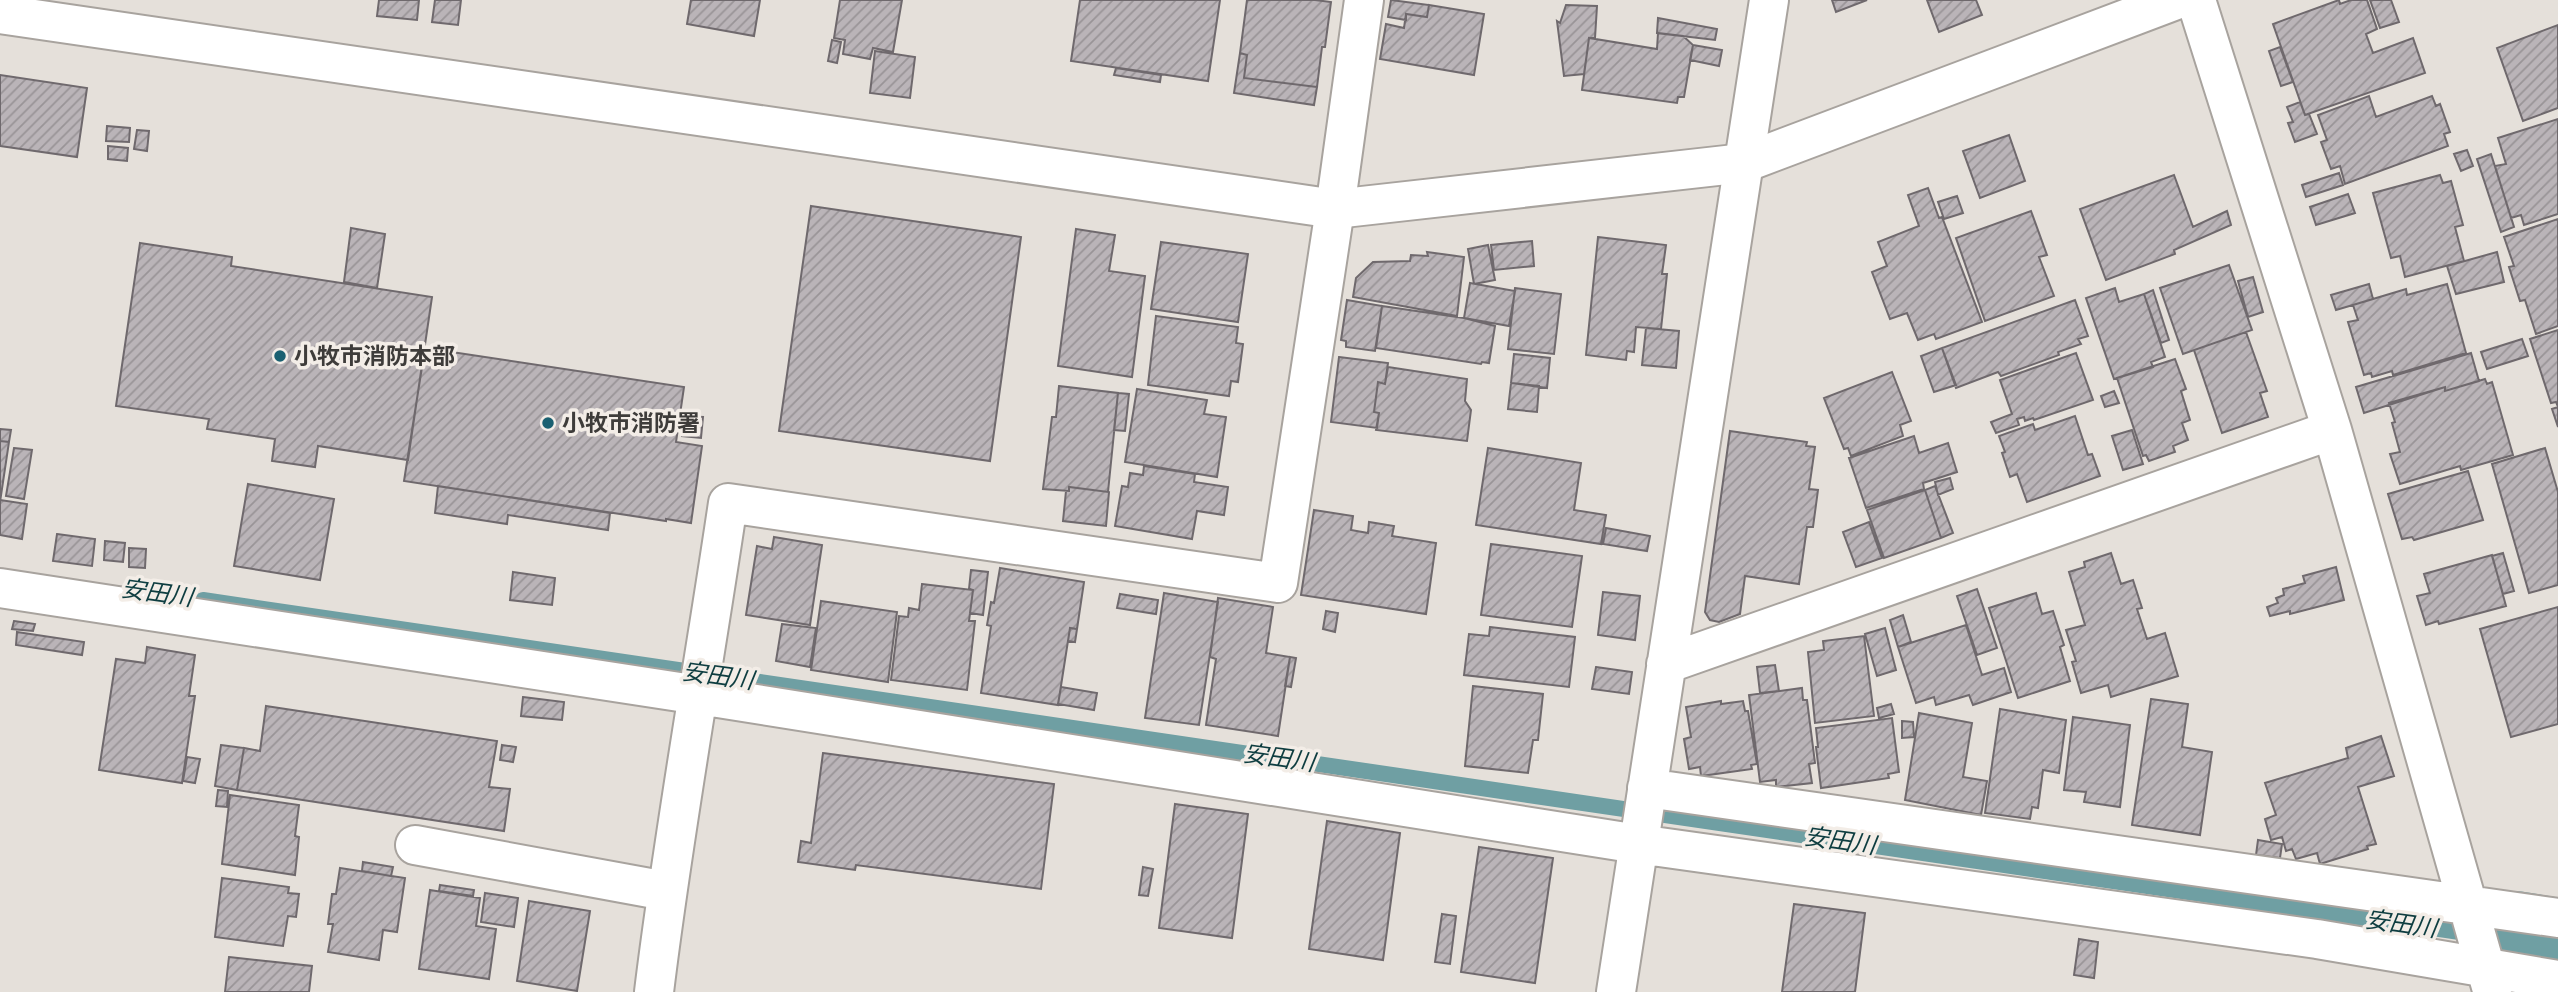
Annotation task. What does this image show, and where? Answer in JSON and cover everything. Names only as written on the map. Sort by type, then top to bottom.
[{"type":"street","points":[[654,992],[666,891],[706,656],[728,503],[1278,583],[1364,0]]},
{"type":"street","points":[[1616,992],[1769,0]]},
{"type":"street","points":[[0,14],[1335,209],[1744,163],[2176,0]]},
{"type":"street","points":[[2196,0],[2332,430],[2490,981]]},
{"type":"street","points":[[1666,664],[2332,430]]},
{"type":"street","points":[[0,588],[699,695],[1638,844],[2317,939],[2490,981],[2558,980]]},
{"type":"street","points":[[1647,788],[2558,918]]},
{"type":"street","points":[[1887,879],[1896,823]]},
{"type":"street","points":[[1960,889],[1967,833]]},
{"type":"street","points":[[2029,898],[2037,844]]},
{"type":"street","points":[[415,845],[666,891]]},
{"type":"building","points":[[379,0],[419,0],[417,20],[377,16]]},
{"type":"building","points":[[435,0],[461,0],[458,25],[432,22]]},
{"type":"building","points":[[691,0],[760,0],[754,36],[687,24]]},
{"type":"building","points":[[840,0],[902,0],[893,52],[873,48],[870,59],[843,54],[845,40],[834,38]]},
{"type":"building","points":[[1080,0],[1220,0],[1208,81],[1071,61]]},
{"type":"building","points":[[1247,0],[1331,2],[1317,87],[1244,78],[1247,55],[1240,53]]},
{"type":"building","points":[[1391,0],[1429,5],[1427,17],[1406,14],[1406,20],[1388,17]]},
{"type":"building","points":[[1832,0],[1867,0],[1836,12]]},
{"type":"building","points":[[1927,0],[1976,0],[1982,15],[1939,32]]},
{"type":"building","points":[[2339,0],[2340,4],[2351,0],[2367,0],[2377,29],[2366,34],[2373,53],[2413,38],[2425,73],[2305,115],[2273,24]]},
{"type":"building","points":[[2370,0],[2391,0],[2399,22],[2380,28]]},
{"type":"building","points":[[1429,5],[1484,14],[1474,75],[1380,59],[1386,24],[1404,28],[1406,14],[1427,17]]},
{"type":"building","points":[[1566,5],[1597,6],[1595,38],[1589,38],[1584,74],[1564,76],[1557,21],[1560,23]]},
{"type":"building","points":[[1658,18],[1717,29],[1715,40],[1657,33]]},
{"type":"building","points":[[2558,25],[2558,108],[2523,121],[2497,48]]},
{"type":"building","points":[[1658,33],[1683,36],[1693,45],[1684,97],[1678,97],[1677,103],[1582,90],[1589,38],[1657,49]]},
{"type":"building","points":[[832,40],[841,42],[837,63],[828,61]]},
{"type":"building","points":[[1693,45],[1722,50],[1719,66],[1690,60]]},
{"type":"building","points":[[2280,47],[2293,82],[2281,86],[2269,51]]},
{"type":"building","points":[[875,51],[915,57],[910,98],[870,93]]},
{"type":"building","points":[[1240,53],[1247,55],[1244,78],[1317,87],[1314,105],[1234,93]]},
{"type":"building","points":[[1116,68],[1161,75],[1160,82],[1114,75]]},
{"type":"building","points":[[0,75],[87,88],[77,157],[0,146]]},
{"type":"building","points":[[2369,96],[2376,117],[2432,96],[2436,106],[2440,104],[2450,132],[2444,134],[2448,146],[2345,184],[2340,166],[2331,169],[2321,142],[2327,140],[2318,115]]},
{"type":"building","points":[[2300,102],[2305,115],[2309,114],[2317,134],[2295,142],[2288,123],[2293,122],[2287,107]]},
{"type":"building","points":[[2558,119],[2558,214],[2524,225],[2521,215],[2511,218],[2495,166],[2506,164],[2498,138]]},
{"type":"building","points":[[107,126],[130,128],[129,142],[106,141]]},
{"type":"building","points":[[137,130],[149,131],[147,151],[134,149]]},
{"type":"building","points":[[2009,135],[2025,181],[1980,198],[1963,151]]},
{"type":"building","points":[[108,146],[128,148],[127,161],[108,159]]},
{"type":"building","points":[[2467,150],[2473,166],[2461,171],[2454,154]]},
{"type":"building","points":[[2491,154],[2514,227],[2501,232],[2477,159]]},
{"type":"building","points":[[2339,173],[2343,185],[2306,197],[2302,185]]},
{"type":"building","points":[[2174,175],[2193,227],[2227,211],[2231,225],[2174,250],[2175,254],[2106,280],[2080,209]]},
{"type":"building","points":[[2440,175],[2443,183],[2451,181],[2463,225],[2455,227],[2464,261],[2405,277],[2400,256],[2391,258],[2373,193]]},
{"type":"building","points":[[1928,188],[1939,218],[1942,217],[1982,322],[1936,339],[1934,334],[1918,340],[1907,313],[1890,319],[1872,272],[1887,266],[1878,242],[1919,226],[1908,195]]},
{"type":"building","points":[[2348,194],[2355,213],[2316,225],[2310,207]]},
{"type":"building","points":[[1957,196],[1963,213],[1944,219],[1938,202]]},
{"type":"building","points":[[811,206],[1021,237],[990,461],[779,431]]},
{"type":"building","points":[[2031,211],[2047,255],[2039,257],[2054,296],[1985,321],[1956,238]]},
{"type":"building","points":[[2558,219],[2558,326],[2536,334],[2525,300],[2520,301],[2509,267],[2514,266],[2504,237]]},
{"type":"building","points":[[351,228],[385,234],[377,288],[344,282]]},
{"type":"building","points":[[1076,229],[1115,235],[1109,271],[1145,276],[1132,377],[1058,366]]},
{"type":"building","points":[[1598,237],[1666,245],[1662,274],[1667,274],[1661,329],[1636,327],[1634,352],[1627,351],[1626,360],[1586,355]]},
{"type":"building","points":[[1532,241],[1534,266],[1494,270],[1491,245]]},
{"type":"building","points":[[1161,242],[1248,254],[1238,322],[1151,309]]},
{"type":"building","points":[[140,243],[232,257],[231,266],[432,297],[408,460],[318,446],[315,467],[272,461],[275,439],[207,429],[209,419],[116,406]]},
{"type":"building","points":[[1488,245],[1495,280],[1474,284],[1468,249]]},
{"type":"building","points":[[1427,252],[1464,257],[1457,316],[1353,297],[1356,278],[1373,262],[1410,261],[1411,255],[1428,256]]},
{"type":"building","points":[[2497,252],[2504,282],[2456,294],[2447,266]]},
{"type":"building","points":[[2229,265],[2252,330],[2183,354],[2160,288]]},
{"type":"building","points":[[2253,277],[2263,312],[2248,317],[2238,281]]},
{"type":"building","points":[[1470,283],[1515,291],[1509,326],[1464,318]]},
{"type":"building","points":[[2369,284],[2373,299],[2336,310],[2331,295]]},
{"type":"building","points":[[2447,284],[2466,353],[2393,375],[2392,371],[2372,377],[2371,373],[2364,375],[2348,322],[2358,320],[2353,305],[2406,289],[2407,295]]},
{"type":"building","points":[[1515,288],[1561,294],[1554,354],[1508,349]]},
{"type":"building","points":[[2115,288],[2119,302],[2144,294],[2165,357],[2151,362],[2153,367],[2114,379],[2086,298]]},
{"type":"building","points":[[2153,290],[2169,340],[2161,343],[2144,294]]},
{"type":"building","points":[[1347,300],[1382,306],[1375,351],[1346,347],[1346,341],[1341,340]]},
{"type":"building","points":[[2075,300],[2088,336],[2078,339],[2081,344],[2001,376],[1998,372],[1956,388],[1942,348]]},
{"type":"building","points":[[1382,306],[1464,318],[1495,326],[1489,363],[1376,348]]},
{"type":"building","points":[[1156,316],[1238,327],[1236,343],[1243,344],[1238,382],[1231,381],[1229,396],[1148,385]]},
{"type":"building","points":[[1646,328],[1679,331],[1676,368],[1642,365]]},
{"type":"building","points":[[2558,330],[2558,407],[2556,402],[2551,403],[2530,339]]},
{"type":"building","points":[[2246,332],[2267,391],[2260,393],[2268,417],[2222,433],[2194,350]]},
{"type":"building","points":[[2522,339],[2528,356],[2487,369],[2481,352]]},
{"type":"building","points":[[425,348],[684,387],[676,442],[702,446],[691,523],[404,481]]},
{"type":"building","points":[[1942,348],[1956,385],[1934,392],[1921,356]]},
{"type":"building","points":[[2076,353],[2093,400],[2034,420],[2025,421],[2024,417],[2017,419],[2019,425],[1996,433],[1991,422],[2012,414],[2000,380]]},
{"type":"building","points":[[2471,353],[2479,381],[2445,391],[2445,387],[2364,413],[2356,387]]},
{"type":"building","points":[[1514,354],[1550,358],[1547,388],[1511,383]]},
{"type":"building","points":[[1339,357],[1388,363],[1385,384],[1378,382],[1374,412],[1379,413],[1377,428],[1331,422]]},
{"type":"building","points":[[2175,359],[2186,389],[2181,391],[2190,420],[2182,423],[2188,440],[2173,446],[2175,452],[2149,461],[2146,455],[2143,456],[2117,378]]},
{"type":"building","points":[[1388,367],[1467,379],[1465,401],[1471,410],[1467,441],[1376,430],[1379,413],[1374,412],[1378,382],[1385,384]]},
{"type":"building","points":[[1892,372],[1911,421],[1900,425],[1903,436],[1851,456],[1848,448],[1844,449],[1824,398]]},
{"type":"building","points":[[2485,379],[2487,384],[2492,382],[2513,455],[2461,470],[2460,466],[2400,484],[2390,454],[2400,452],[2389,403]]},
{"type":"building","points":[[1511,383],[1539,386],[1537,412],[1508,409]]},
{"type":"building","points":[[1059,386],[1118,393],[1108,492],[1069,487],[1069,491],[1043,489],[1052,417],[1056,417]]},
{"type":"building","points":[[1137,389],[1207,400],[1204,414],[1226,417],[1217,477],[1125,462]]},
{"type":"building","points":[[2114,391],[2119,403],[2105,407],[2101,396]]},
{"type":"building","points":[[1118,393],[1129,394],[1125,431],[1114,430]]},
{"type":"building","points":[[2558,407],[2558,427],[2552,409]]},
{"type":"building","points":[[683,416],[703,417],[701,438],[682,436]]},
{"type":"building","points":[[2075,416],[2088,455],[2092,454],[2100,476],[2027,502],[2017,474],[2010,477],[1999,436],[2033,424],[2035,430]]},
{"type":"building","points":[[0,429],[11,430],[9,442],[0,441]]},
{"type":"building","points":[[2132,430],[2143,464],[2123,470],[2112,436]]},
{"type":"building","points":[[1730,431],[1807,442],[1806,446],[1815,447],[1809,489],[1818,490],[1813,527],[1807,527],[1799,584],[1745,576],[1740,614],[1719,622],[1710,620],[1705,612]]},
{"type":"building","points":[[1914,436],[1919,453],[1948,443],[1957,472],[1923,483],[1924,489],[1866,508],[1849,458]]},
{"type":"building","points":[[0,441],[9,442],[0,502]]},
{"type":"building","points":[[14,448],[32,450],[24,499],[6,496]]},
{"type":"building","points":[[1488,448],[1581,463],[1574,510],[1606,515],[1601,544],[1476,525]]},
{"type":"building","points":[[2545,448],[2558,492],[2558,585],[2529,593],[2492,464]]},
{"type":"building","points":[[1144,466],[1195,474],[1194,482],[1228,487],[1224,515],[1197,511],[1192,539],[1115,526],[1122,486],[1128,487],[1130,473],[1143,475]]},
{"type":"building","points":[[2468,471],[2483,520],[2414,540],[2412,537],[2402,539],[2388,494]]},
{"type":"building","points":[[1950,478],[1953,489],[1938,495],[1935,482]]},
{"type":"building","points":[[248,484],[334,499],[320,580],[234,566]]},
{"type":"building","points":[[438,486],[610,513],[608,530],[508,515],[507,524],[435,513]]},
{"type":"building","points":[[1935,486],[1953,533],[1941,538],[1925,490]]},
{"type":"building","points":[[1069,487],[1109,492],[1106,526],[1063,521],[1066,491],[1069,491]]},
{"type":"building","points":[[1925,490],[1941,538],[1884,558],[1867,510]]},
{"type":"building","points":[[0,500],[27,504],[22,539],[0,535]]},
{"type":"building","points":[[1314,510],[1353,516],[1351,530],[1368,533],[1369,522],[1394,526],[1392,536],[1436,543],[1426,614],[1301,595]]},
{"type":"building","points":[[1869,522],[1882,558],[1856,567],[1843,532]]},
{"type":"building","points":[[1606,528],[1650,536],[1647,551],[1603,544]]},
{"type":"building","points":[[57,534],[95,539],[92,566],[53,561]]},
{"type":"building","points":[[774,537],[822,545],[810,625],[746,615],[757,546],[772,549]]},
{"type":"building","points":[[105,541],[125,543],[123,562],[104,560]]},
{"type":"building","points":[[1491,544],[1582,556],[1572,627],[1481,615]]},
{"type":"building","points":[[129,548],[146,549],[145,568],[129,567]]},
{"type":"building","points":[[2111,553],[2121,584],[2133,580],[2142,608],[2137,609],[2147,639],[2165,633],[2178,676],[2111,697],[2108,685],[2081,693],[2072,662],[2076,661],[2066,630],[2085,625],[2069,572],[2085,567],[2084,562]]},
{"type":"building","points":[[2503,553],[2514,591],[2503,594],[2492,556]]},
{"type":"building","points":[[2492,555],[2506,606],[2426,625],[2417,596],[2430,593],[2424,574]]},
{"type":"building","points":[[2336,567],[2344,600],[2290,614],[2290,611],[2270,616],[2267,607],[2278,603],[2276,598],[2284,595],[2283,589],[2305,583],[2303,576]]},
{"type":"building","points":[[1000,568],[1084,582],[1077,629],[1070,628],[1058,705],[981,693],[991,626],[987,625]]},
{"type":"building","points":[[971,570],[988,572],[983,615],[970,613],[973,590],[969,589]]},
{"type":"building","points":[[513,572],[555,578],[552,605],[510,600]]},
{"type":"building","points":[[922,584],[973,590],[969,621],[975,621],[967,690],[891,680],[899,616],[908,617],[909,608],[919,610]]},
{"type":"building","points":[[1977,589],[1997,648],[1977,655],[1957,596]]},
{"type":"building","points":[[1603,592],[1640,596],[1635,640],[1598,635]]},
{"type":"building","points":[[1164,593],[1218,602],[1199,725],[1145,718]]},
{"type":"building","points":[[2036,593],[2042,614],[2053,611],[2064,645],[2060,647],[2070,681],[2018,698],[1989,608]]},
{"type":"building","points":[[1120,594],[1158,600],[1156,614],[1117,608]]},
{"type":"building","points":[[1218,598],[1273,607],[1266,653],[1290,657],[1278,736],[1206,725],[1216,659],[1210,657]]},
{"type":"building","points":[[821,601],[897,612],[888,682],[811,670]]},
{"type":"building","points":[[2558,607],[2558,724],[2511,737],[2480,629]]},
{"type":"building","points":[[1326,611],[1338,613],[1335,632],[1323,629]]},
{"type":"building","points":[[1903,615],[1911,642],[1898,647],[1890,620]]},
{"type":"building","points":[[14,621],[35,624],[33,631],[12,629]]},
{"type":"building","points":[[782,624],[816,628],[810,667],[776,661]]},
{"type":"building","points":[[1966,625],[1982,675],[2004,668],[2011,692],[1973,705],[1969,695],[1936,705],[1934,697],[1916,703],[1898,647]]},
{"type":"building","points":[[1490,627],[1575,637],[1569,687],[1464,675],[1469,634],[1489,636]]},
{"type":"building","points":[[1070,628],[1077,629],[1075,642],[1068,641]]},
{"type":"building","points":[[1885,628],[1896,670],[1877,676],[1865,634]]},
{"type":"building","points":[[17,632],[84,642],[82,655],[16,645]]},
{"type":"building","points":[[1864,636],[1874,716],[1815,723],[1808,652],[1824,650],[1823,641]]},
{"type":"building","points":[[147,647],[195,655],[189,696],[195,696],[182,783],[99,770],[116,659],[145,663]]},
{"type":"building","points":[[1290,657],[1296,658],[1291,687],[1285,686]]},
{"type":"building","points":[[1775,665],[1779,691],[1760,693],[1757,667]]},
{"type":"building","points":[[1596,667],[1632,672],[1629,694],[1592,689]]},
{"type":"building","points":[[1473,686],[1543,694],[1538,740],[1533,740],[1528,773],[1465,766]]},
{"type":"building","points":[[1061,687],[1097,693],[1094,710],[1058,704]]},
{"type":"building","points":[[1802,688],[1803,700],[1807,700],[1815,763],[1809,764],[1812,783],[1776,787],[1776,780],[1760,782],[1749,695]]},
{"type":"building","points":[[523,697],[564,702],[562,720],[521,716]]},
{"type":"building","points":[[2151,699],[2188,704],[2182,747],[2212,752],[2200,835],[2132,825]]},
{"type":"building","points":[[1721,701],[1721,704],[1743,701],[1745,711],[1748,711],[1757,764],[1751,765],[1752,769],[1701,776],[1700,767],[1689,769],[1684,739],[1691,737],[1686,707]]},
{"type":"building","points":[[1891,704],[1894,714],[1879,718],[1877,708]]},
{"type":"building","points":[[266,706],[497,741],[489,787],[510,789],[504,831],[237,790],[244,748],[260,751]]},
{"type":"building","points":[[2000,709],[2066,720],[2059,773],[2043,770],[2038,808],[2032,807],[2030,819],[1985,813]]},
{"type":"building","points":[[1919,713],[1972,723],[1963,777],[1987,781],[1981,815],[1905,800]]},
{"type":"building","points":[[2073,717],[2130,725],[2120,807],[2084,802],[2086,792],[2064,790]]},
{"type":"building","points":[[1892,718],[1899,772],[1888,774],[1889,778],[1821,788],[1816,728]]},
{"type":"building","points":[[1902,721],[1913,722],[1914,737],[1902,738]]},
{"type":"building","points":[[2381,736],[2394,776],[2358,787],[2376,844],[2320,864],[2317,853],[2296,859],[2292,849],[2286,851],[2282,837],[2271,840],[2265,819],[2276,815],[2265,783],[2348,758],[2346,748]]},
{"type":"building","points":[[221,745],[244,748],[237,790],[215,786]]},
{"type":"building","points":[[502,745],[516,747],[513,762],[500,760]]},
{"type":"building","points":[[823,753],[1054,784],[1041,889],[856,865],[855,870],[798,862],[801,841],[811,843]]},
{"type":"building","points":[[187,757],[200,759],[195,783],[183,781]]},
{"type":"building","points":[[218,790],[228,791],[227,807],[216,806]]},
{"type":"building","points":[[230,795],[299,805],[295,836],[299,837],[295,875],[222,864]]},
{"type":"building","points":[[1175,804],[1248,814],[1232,938],[1159,928]]},
{"type":"building","points":[[1327,821],[1400,833],[1383,960],[1309,949]]},
{"type":"building","points":[[2258,840],[2282,844],[2280,858],[2256,855]]},
{"type":"building","points":[[1479,847],[1553,858],[1535,983],[1461,972]]},
{"type":"building","points":[[363,862],[393,867],[391,876],[362,871]]},
{"type":"building","points":[[1143,867],[1153,869],[1148,896],[1139,895]]},
{"type":"building","points":[[340,868],[405,878],[397,932],[383,930],[379,960],[328,952],[333,924],[328,924],[332,894],[336,894]]},
{"type":"building","points":[[222,878],[289,887],[288,893],[299,894],[296,917],[288,916],[283,946],[215,937]]},
{"type":"building","points":[[440,885],[474,890],[473,896],[439,891]]},
{"type":"building","points":[[430,890],[480,898],[476,926],[496,929],[489,979],[419,969]]},
{"type":"building","points":[[485,893],[518,898],[514,927],[481,922]]},
{"type":"building","points":[[529,901],[590,911],[577,991],[517,981]]},
{"type":"building","points":[[1794,904],[1865,913],[1855,992],[1782,992]]},
{"type":"building","points":[[1442,914],[1456,916],[1450,964],[1435,962]]},
{"type":"building","points":[[2079,939],[2098,942],[2094,978],[2074,975]]},
{"type":"building","points":[[229,957],[312,966],[309,992],[225,992]]},
{"type":"waterway","name":"安田川","points":[[203,600],[2514,940]]},
{"type":"waterway","name":"安田川","points":[[2514,940],[2558,947]]},
{"type":"place","name":"小牧市消防本部","points":[[280,356]]},
{"type":"place","name":"小牧市消防署","points":[[548,423]]}]
